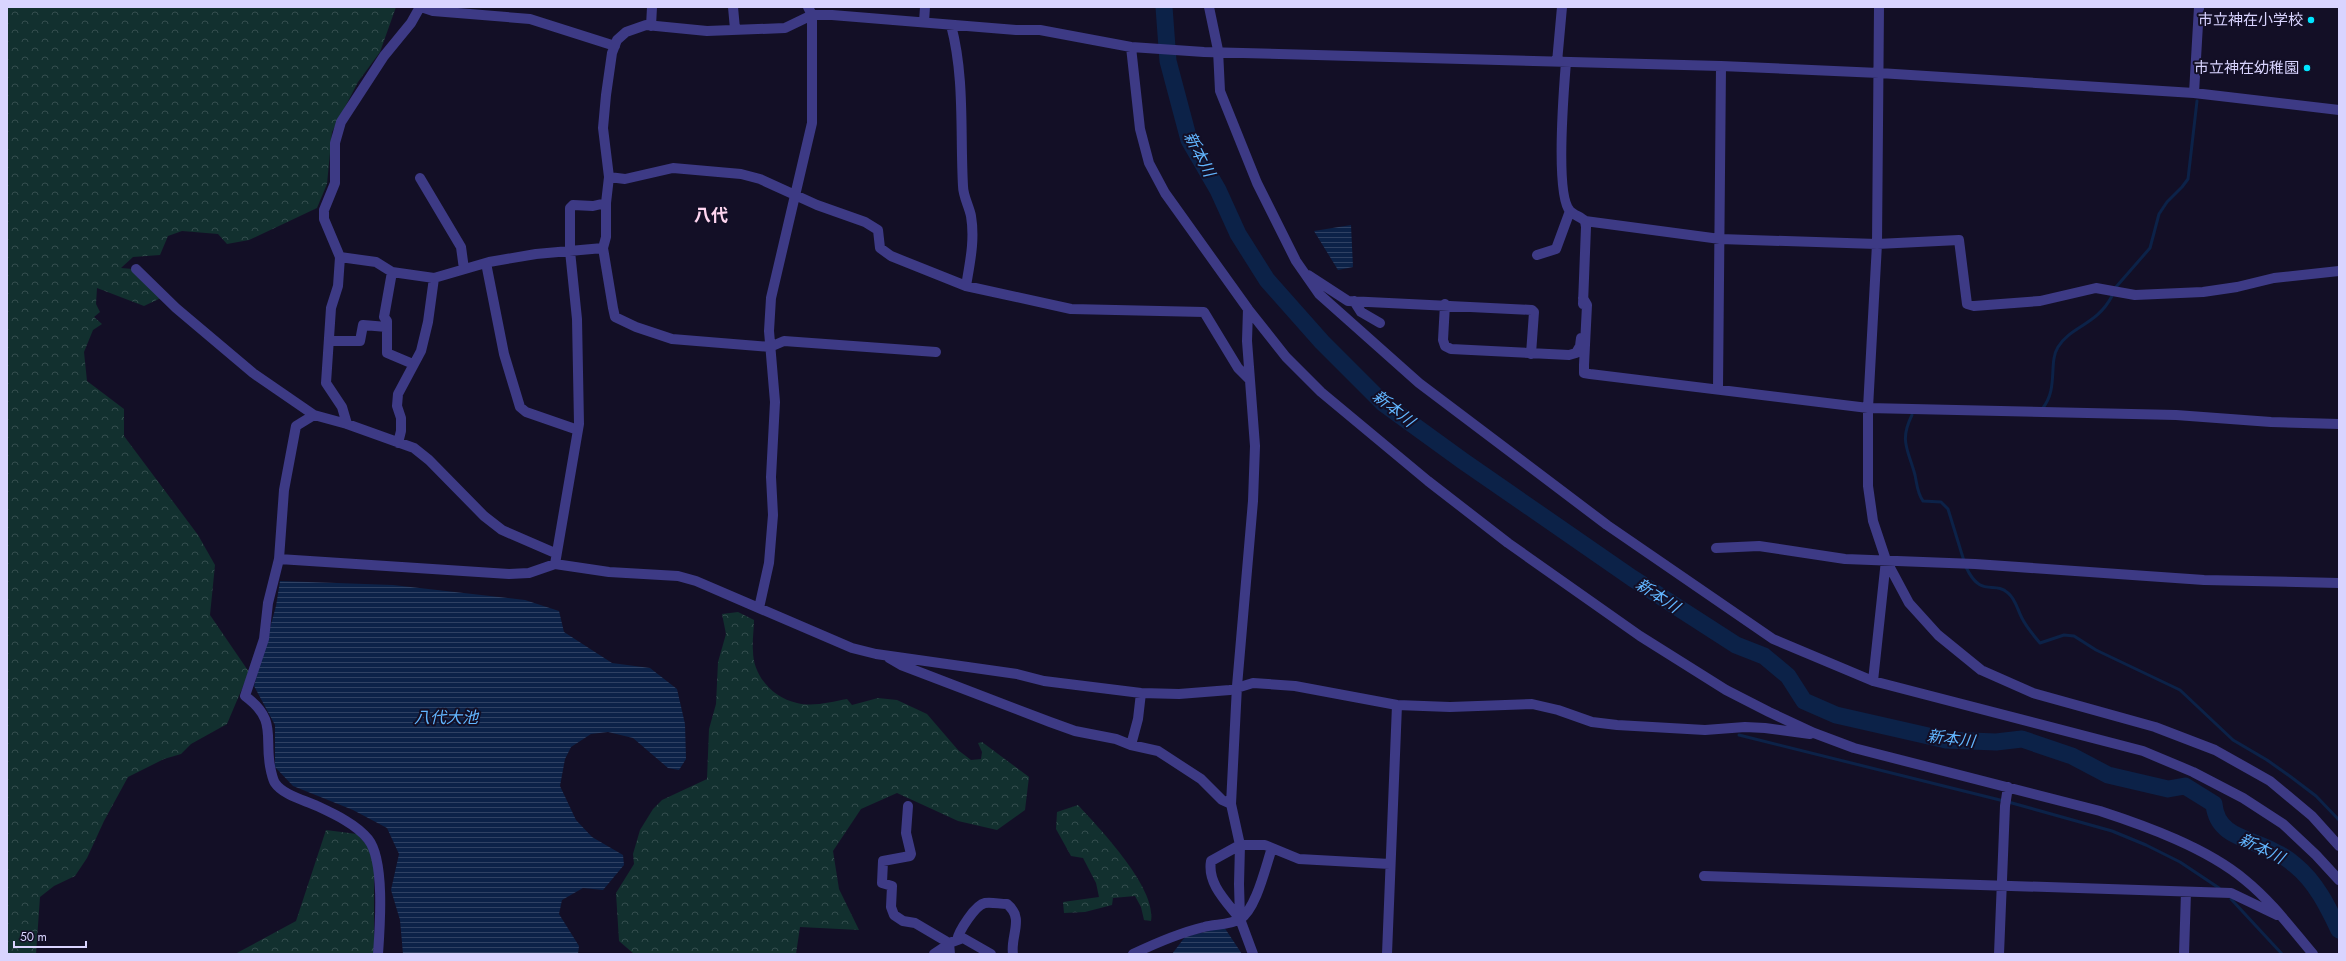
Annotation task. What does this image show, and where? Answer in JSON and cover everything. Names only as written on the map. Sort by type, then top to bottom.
[{"type":"street","points":[[347,424],[342,407],[326,383],[331,308],[338,286],[340,257],[324,219],[326,202],[335,184],[336,134],[341,122],[384,56],[411,23],[420,7],[433,11],[530,19],[615,46]]},
{"type":"street","points":[[651,26],[652,7]]},
{"type":"street","points":[[734,7],[735,29]]},
{"type":"street","points":[[924,22],[925,7]]},
{"type":"street","points":[[1209,7],[1218,50],[1220,91],[1238,139],[1276,223],[1319,294],[1420,383],[1607,525],[1774,639],[1873,681],[2143,751],[2193,772],[2243,798],[2283,824],[2316,854],[2339,880]]},
{"type":"street","points":[[1537,255],[1556,249],[1570,211],[1566,199],[1560,147],[1562,7]]},
{"type":"street","points":[[1879,7],[1877,244],[1868,408],[1868,486],[1873,521],[1886,560],[1909,603],[1938,635],[1981,670],[2033,693],[2156,727],[2215,750],[2270,782],[2312,816],[2339,846]]},
{"type":"street","points":[[2194,94],[2199,7]]},
{"type":"street","points":[[759,608],[769,563],[773,515],[771,477],[775,402],[770,347],[771,298],[812,123],[810,11]]},
{"type":"street","points":[[936,352],[784,341],[770,347],[672,339],[636,327],[615,317],[603,248],[606,237],[606,203],[609,177],[602,128],[612,53],[615,46],[626,32],[646,25],[707,31],[784,28],[810,11],[951,25],[1040,30],[1135,47],[1204,52],[1218,50],[1722,66],[1879,73],[2194,94],[2339,110]]},
{"type":"street","points":[[951,25],[958,54],[962,105],[963,188],[971,215],[974,236],[966,286]]},
{"type":"street","points":[[1135,47],[1140,130],[1149,163],[1165,193],[1248,309],[1286,357],[1321,392],[1409,466],[1508,543],[1640,636],[1697,672],[1726,690],[1814,733],[1854,748],[2100,811],[2138,823],[2170,837],[2224,865],[2244,879],[2282,918],[2313,954]]},
{"type":"street","points":[[1718,388],[1722,66]]},
{"type":"street","points":[[609,177],[625,178],[673,168],[741,174],[760,179],[865,222],[878,230],[880,248],[891,256],[966,286],[1080,310],[1204,312],[1238,368],[1249,379]]},
{"type":"street","points":[[420,178],[461,247],[464,269]]},
{"type":"street","points":[[555,564],[555,553],[561,534],[563,511],[578,430],[577,320],[570,251],[570,208],[573,205],[593,206],[606,203]]},
{"type":"street","points":[[1570,211],[1586,221],[1720,238],[1877,244],[1959,240],[1967,304],[1974,306],[2040,301],[2096,288],[2135,295],[2204,292],[2237,287],[2274,278],[2339,271]]},
{"type":"street","points":[[1445,304],[1443,340],[1445,346],[1451,349],[1560,355],[1576,353],[1580,346],[1586,221]]},
{"type":"street","points":[[340,257],[376,262],[392,272],[434,278],[486,263],[570,251],[603,248]]},
{"type":"street","points":[[486,263],[504,354],[520,407],[526,412],[578,430]]},
{"type":"street","points":[[136,269],[176,308],[253,374],[314,415],[347,424],[414,448],[430,460],[484,516],[502,530],[555,553]]},
{"type":"street","points":[[392,272],[384,317],[387,327],[387,353],[413,364]]},
{"type":"street","points":[[1306,274],[1339,296],[1354,301],[1445,304],[1532,310],[1534,312],[1531,354]]},
{"type":"street","points":[[398,443],[401,431],[397,406],[398,394],[421,351],[425,337],[434,278]]},
{"type":"street","points":[[1583,298],[1587,305],[1584,373],[1718,388],[1868,408],[2176,415],[2271,422],[2339,424]]},
{"type":"street","points":[[1354,301],[1362,312],[1380,324]]},
{"type":"street","points":[[1248,309],[1249,379],[1255,446],[1253,493],[1237,686],[1231,804],[1240,845],[1238,884],[1240,919],[1253,954]]},
{"type":"street","points":[[328,341],[360,341],[363,325],[387,327]]},
{"type":"street","points":[[314,415],[296,426],[284,490],[279,559],[268,603],[264,639],[245,696],[255,704],[268,723],[270,766],[274,783],[286,792],[350,824],[367,838],[374,848],[380,868],[378,954]]},
{"type":"street","points":[[1716,548],[1759,546],[1845,559],[1975,564],[2204,580],[2339,583]]},
{"type":"street","points":[[279,559],[509,574],[529,573],[555,564],[609,572],[678,576],[696,581],[852,648],[887,655],[962,665],[1062,683],[1141,693],[1179,694],[1230,690],[1237,686],[1253,682],[1295,686],[1397,705],[1450,707],[1532,704],[1553,708],[1592,722],[1618,725],[1705,730],[1752,727],[1808,735],[1814,733]]},
{"type":"street","points":[[1873,681],[1886,560]]},
{"type":"street","points":[[887,655],[890,661],[1075,731],[1116,739],[1131,745],[1158,750],[1201,779],[1222,800],[1231,804]]},
{"type":"street","points":[[1131,745],[1138,719],[1141,693]]},
{"type":"street","points":[[1387,954],[1397,705]]},
{"type":"street","points":[[1999,954],[2005,806],[2008,787]]},
{"type":"street","points":[[908,806],[906,833],[911,854],[910,856],[883,861],[882,883],[892,886],[891,906],[894,915],[903,921],[915,923],[953,942]]},
{"type":"street","points":[[1240,919],[1221,896],[1210,869],[1211,861],[1240,845],[1265,845],[1299,860],[1390,864]]},
{"type":"street","points":[[1133,954],[1159,941],[1204,927],[1240,919],[1250,908],[1272,848]]},
{"type":"street","points":[[1704,876],[2231,893],[2282,918]]},
{"type":"street","points":[[2184,954],[2186,892]]},
{"type":"street","points":[[950,954],[953,942],[959,931],[979,905],[986,903],[1007,904],[1014,911],[1017,921],[1012,940],[1013,954]]},
{"type":"street","points":[[934,954],[953,942],[963,938],[991,954]]},
{"type":"green space","points":[[7,7],[396,7],[380,52],[358,82],[332,132],[327,184],[317,208],[249,240],[227,244],[218,234],[182,231],[168,236],[160,255],[133,257],[121,268],[133,269],[163,297],[144,306],[97,288],[96,304],[100,312],[94,317],[102,324],[93,330],[84,352],[87,381],[124,409],[124,436],[198,535],[215,565],[210,615],[249,672],[227,724],[191,744],[181,754],[164,759],[128,777],[104,821],[87,858],[75,876],[54,886],[40,897],[36,954],[7,954]]},
{"type":"green space","points":[[738,612],[754,620],[753,647],[756,669],[766,684],[780,696],[803,704],[822,704],[847,699],[852,705],[878,698],[897,700],[927,714],[958,750],[971,760],[981,759],[982,752],[978,743],[982,742],[1029,777],[1025,810],[997,830],[958,821],[897,793],[861,809],[833,851],[839,889],[859,930],[800,927],[796,954],[634,954],[619,941],[616,893],[634,864],[633,854],[640,830],[653,809],[662,800],[707,779],[709,729],[716,704],[718,662],[726,634],[722,614]]},
{"type":"green space","points":[[1078,805],[1100,829],[1136,876],[1145,892],[1150,908],[1151,921],[1144,920],[1141,907],[1135,896],[1113,898],[1112,905],[1085,912],[1064,913],[1063,902],[1099,897],[1096,883],[1083,858],[1071,856],[1056,829],[1057,812]]},
{"type":"green space","points":[[326,830],[357,834],[372,851],[374,867],[374,954],[235,954],[296,921]]},
{"type":"water","points":[[1351,225],[1353,267],[1338,270],[1314,231]]},
{"type":"water","name":"八代大池","points":[[280,581],[393,585],[525,600],[559,611],[564,632],[612,663],[650,668],[677,689],[685,724],[686,759],[679,770],[668,768],[633,738],[608,732],[591,734],[571,747],[565,759],[560,786],[576,820],[592,837],[623,855],[624,865],[603,890],[583,888],[562,900],[559,914],[579,946],[578,954],[403,954],[400,920],[391,890],[399,854],[387,828],[353,810],[293,786],[275,767],[275,725],[254,686],[276,606]]},
{"type":"water","points":[[1224,927],[1242,954],[1172,954],[1185,937]]},
{"type":"waterway","name":"新本川","points":[[1164,7],[1168,61],[1189,140],[1218,190],[1238,234],[1267,280],[1322,342],[1383,403],[1463,461],[1632,578],[1736,645],[1764,656],[1788,676],[1804,701],[1836,715],[1946,740],[1996,742],[2022,739],[2072,756],[2108,775],[2168,789],[2185,786],[2214,804],[2216,815],[2221,824],[2228,830],[2237,836],[2266,847],[2290,861],[2302,872],[2321,895],[2339,930]]},
{"type":"waterway","points":[[2116,287],[2150,248],[2159,214],[2167,202],[2188,179],[2197,101]]},
{"type":"waterway","points":[[2042,409],[2050,393],[2055,353],[2058,347],[2070,334],[2099,313],[2106,306],[2112,296]]},
{"type":"waterway","points":[[1912,415],[1908,424],[1905,439],[1918,492],[1923,501],[1941,502],[1948,509],[1964,561]]},
{"type":"waterway","points":[[1966,567],[1977,583],[1982,586],[2003,589],[2011,596],[2021,617],[2040,643],[2064,635],[2074,636],[2096,650],[2180,690],[2233,740],[2267,760],[2291,777],[2316,796],[2339,820]]},
{"type":"waterway","points":[[1739,735],[2012,803],[2112,831],[2146,845],[2180,862],[2219,888]]},
{"type":"waterway","points":[[2231,899],[2282,954]]},
{"type":"place","name":"市立神在小学校","points":[[2311,20]]},
{"type":"place","name":"市立神在幼稚園","points":[[2307,68]]},
{"type":"district","name":"八代","points":[[711,215]]}]
